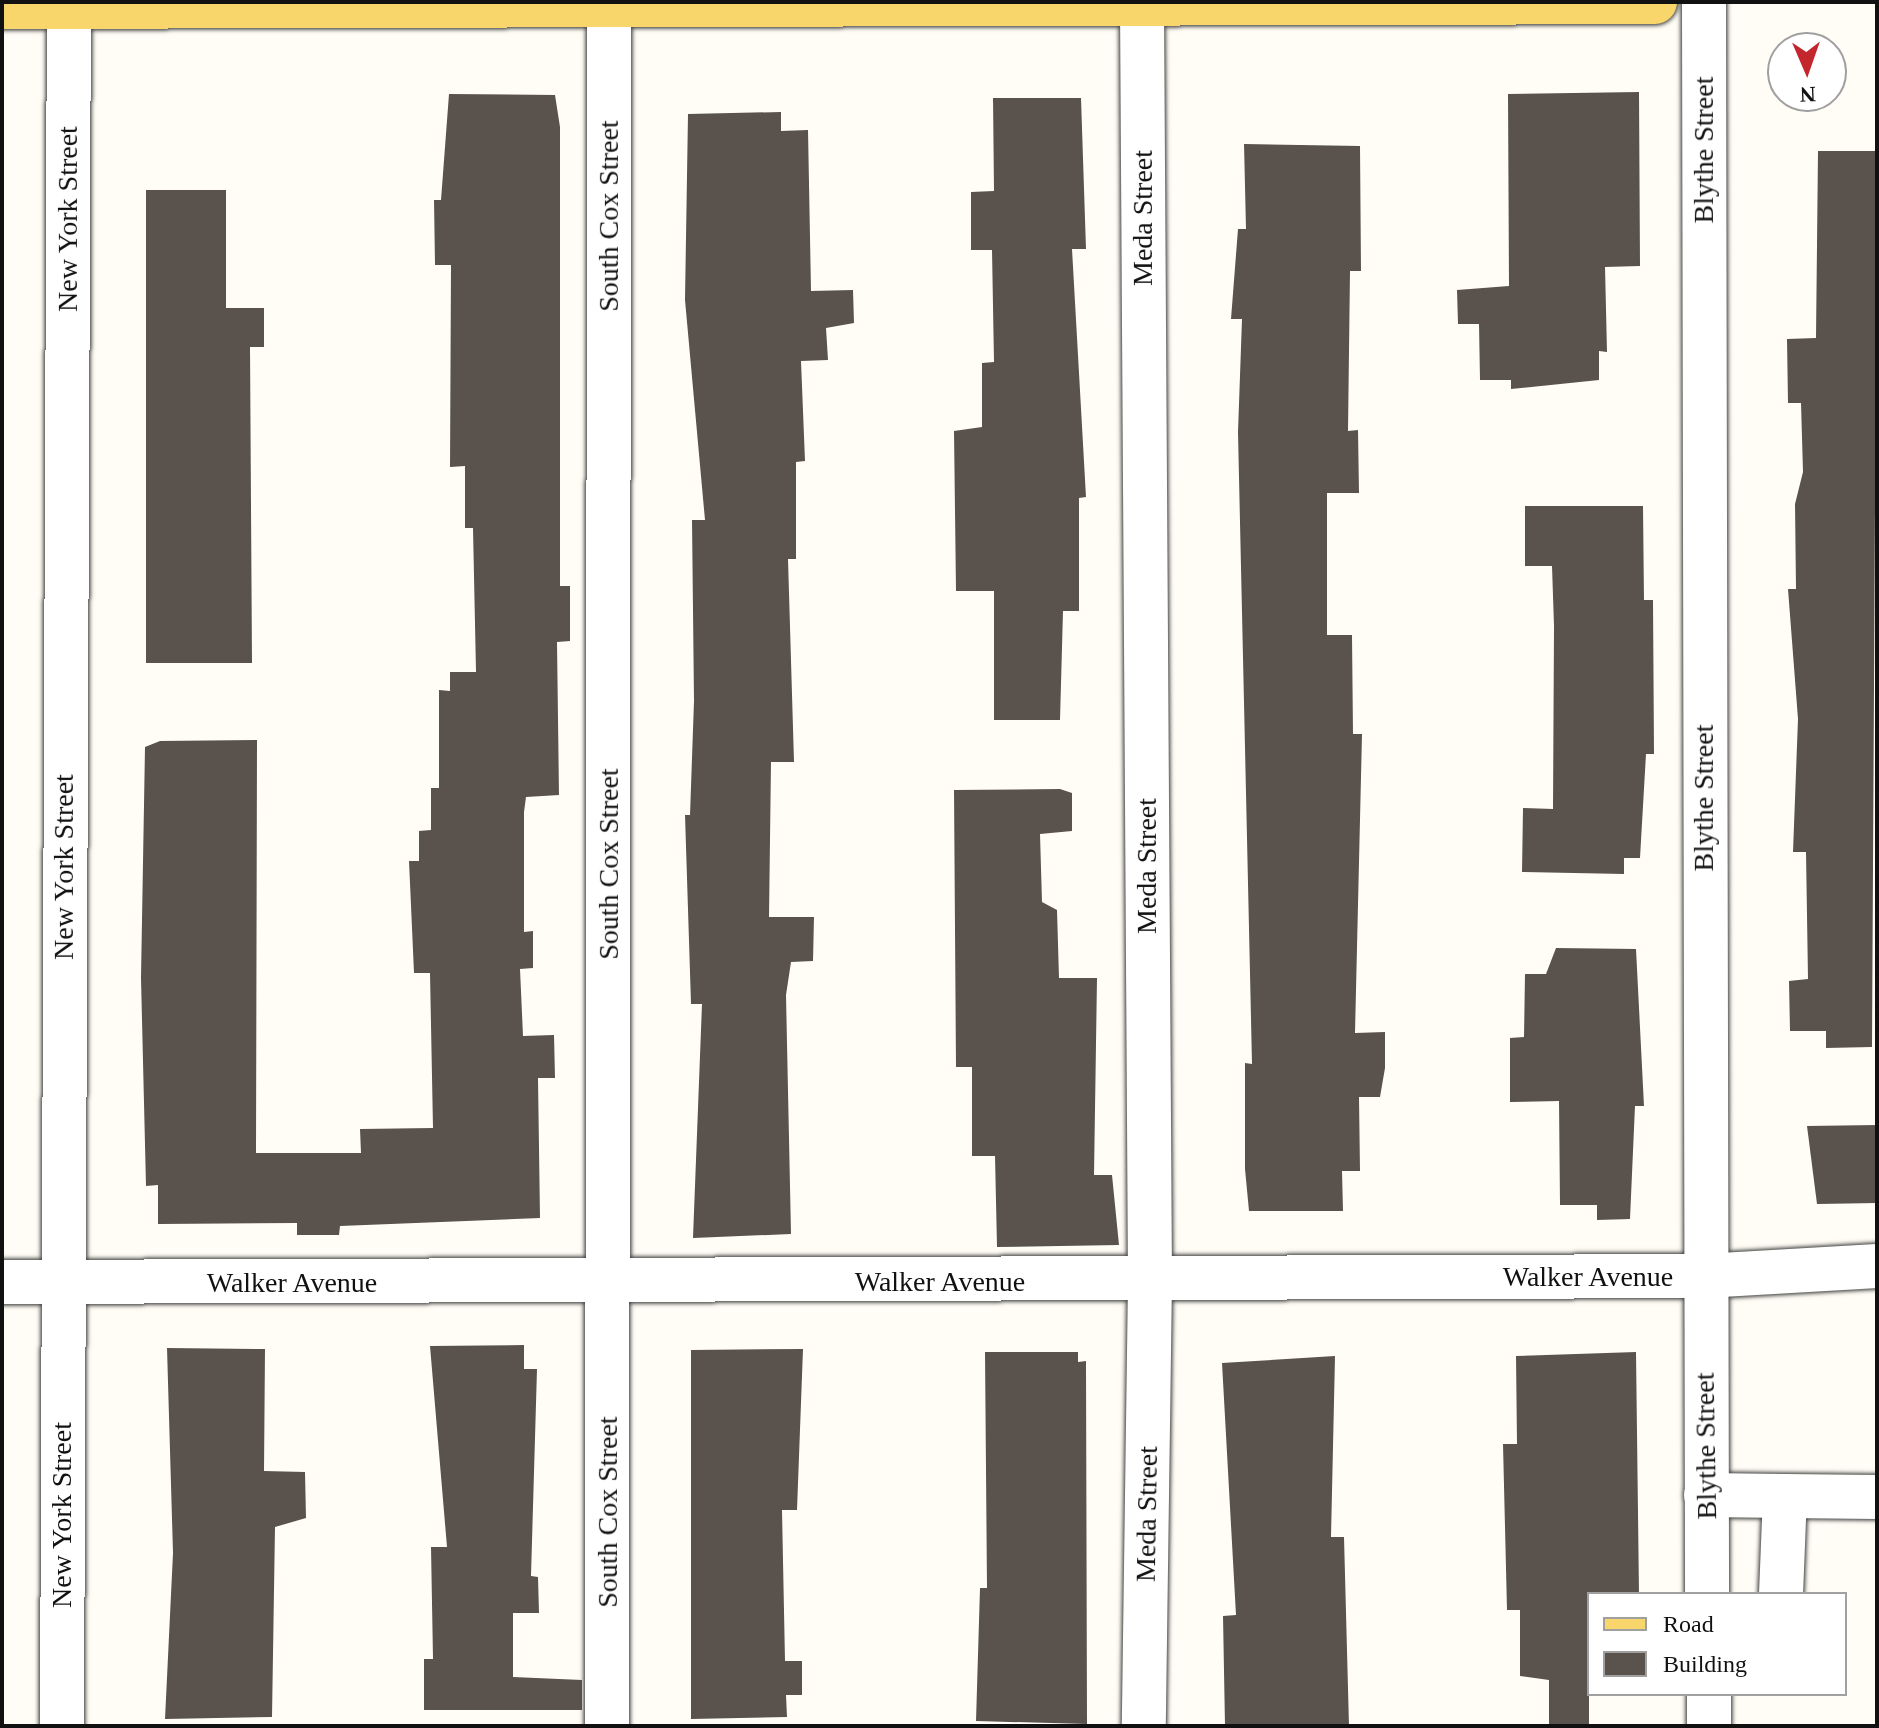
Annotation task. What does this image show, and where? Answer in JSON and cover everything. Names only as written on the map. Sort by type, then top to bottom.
[{"type":"main road","points":[[2,7],[609,3],[1142,6],[1655,2]]},
{"type":"street","name":"Blythe Street","points":[[1704,2],[1707,1592]]},
{"type":"street","name":"South Cox Street","points":[[607,1726],[610,1285],[609,3]]},
{"type":"street","name":"Meda Street","points":[[1142,6],[1150,1281],[1144,1726]]},
{"type":"street","name":"New York Street","points":[[62,1726],[69,7]]},
{"type":"street","name":"Walker Avenue","points":[[2,1282],[610,1285],[1150,1281],[1704,1276],[1877,1266]]},
{"type":"street","points":[[1706,1495],[1877,1497]]},
{"type":"street","points":[[1781,1592],[1785,1496]]},
{"type":"street","points":[[1709,1696],[1709,1726]]},
{"type":"building","points":[[1639,92],[1640,266],[1605,267],[1607,352],[1599,351],[1599,380],[1511,389],[1511,380],[1480,380],[1479,324],[1458,324],[1457,290],[1509,286],[1508,94]]},
{"type":"building","points":[[449,94],[555,95],[560,127],[560,586],[570,586],[570,641],[557,642],[559,795],[526,797],[524,932],[533,931],[533,968],[520,969],[523,1036],[554,1035],[555,1078],[538,1078],[540,1218],[340,1226],[339,1235],[297,1235],[297,1223],[158,1224],[158,1185],[146,1186],[141,978],[145,747],[160,741],[257,740],[256,1153],[361,1153],[360,1129],[433,1128],[430,973],[414,973],[409,861],[419,861],[419,831],[431,830],[431,788],[439,788],[439,690],[450,691],[450,672],[476,672],[473,528],[465,528],[465,466],[450,467],[451,265],[435,265],[434,200],[441,200]]},
{"type":"building","points":[[993,98],[1081,98],[1086,249],[1072,249],[1086,497],[1079,498],[1079,611],[1063,611],[1060,720],[994,720],[994,591],[956,591],[954,431],[982,427],[982,363],[994,362],[992,250],[971,250],[971,192],[994,191]]},
{"type":"building","points":[[781,112],[781,131],[808,130],[811,291],[853,290],[854,323],[826,328],[828,360],[801,361],[805,461],[796,462],[796,559],[788,559],[794,762],[771,762],[769,917],[814,917],[813,961],[791,962],[786,995],[791,1234],[693,1238],[702,1004],[691,1004],[685,815],[690,815],[694,701],[692,520],[705,520],[685,300],[688,114]]},
{"type":"building","points":[[1244,144],[1360,146],[1361,271],[1350,271],[1348,431],[1358,430],[1359,493],[1327,493],[1327,635],[1352,635],[1353,734],[1362,734],[1355,1033],[1385,1032],[1385,1068],[1380,1097],[1359,1097],[1360,1171],[1342,1171],[1343,1211],[1249,1211],[1245,1169],[1245,1063],[1252,1064],[1238,432],[1242,319],[1231,319],[1238,229],[1246,229]]},
{"type":"building","points":[[1818,151],[1877,151],[1872,1047],[1826,1048],[1826,1031],[1790,1031],[1789,981],[1808,979],[1806,852],[1793,852],[1798,719],[1788,589],[1796,589],[1795,504],[1803,472],[1801,403],[1788,403],[1787,339],[1816,338]]},
{"type":"building","points":[[146,190],[226,190],[226,308],[264,308],[264,347],[250,347],[252,663],[146,663]]},
{"type":"building","points":[[1525,506],[1643,506],[1644,600],[1653,600],[1654,754],[1646,754],[1640,858],[1624,858],[1624,874],[1522,872],[1523,808],[1553,809],[1552,566],[1525,566]]},
{"type":"building","points":[[1060,789],[1072,793],[1072,831],[1040,834],[1042,902],[1057,910],[1059,978],[1097,978],[1094,1175],[1112,1175],[1119,1245],[997,1247],[995,1156],[972,1156],[972,1067],[956,1067],[954,790]]},
{"type":"building","points":[[1556,948],[1636,949],[1644,1106],[1635,1106],[1630,1219],[1597,1220],[1597,1205],[1560,1205],[1559,1101],[1510,1102],[1510,1038],[1524,1037],[1525,974],[1546,974]]},
{"type":"building","points":[[1877,1125],[1877,1203],[1817,1204],[1807,1126]]},
{"type":"building","points":[[524,1345],[524,1369],[537,1369],[531,1576],[538,1577],[539,1613],[513,1613],[513,1677],[582,1680],[582,1710],[424,1710],[424,1659],[433,1659],[431,1547],[447,1547],[430,1346]]},
{"type":"building","points":[[167,1348],[265,1349],[264,1471],[305,1472],[306,1518],[275,1527],[272,1717],[165,1719],[173,1553]]},
{"type":"building","points":[[803,1349],[797,1510],[782,1510],[785,1661],[802,1661],[802,1695],[786,1695],[787,1717],[691,1719],[691,1350]]},
{"type":"building","points":[[985,1352],[1078,1352],[1078,1362],[1086,1361],[1087,1724],[976,1721],[980,1588],[987,1588]]},
{"type":"building","points":[[1636,1352],[1639,1592],[1587,1592],[1589,1726],[1549,1726],[1549,1680],[1520,1676],[1520,1610],[1507,1610],[1503,1444],[1517,1444],[1516,1356]]},
{"type":"building","points":[[1335,1356],[1331,1537],[1344,1537],[1349,1726],[1225,1726],[1223,1616],[1236,1615],[1222,1363]]}]
